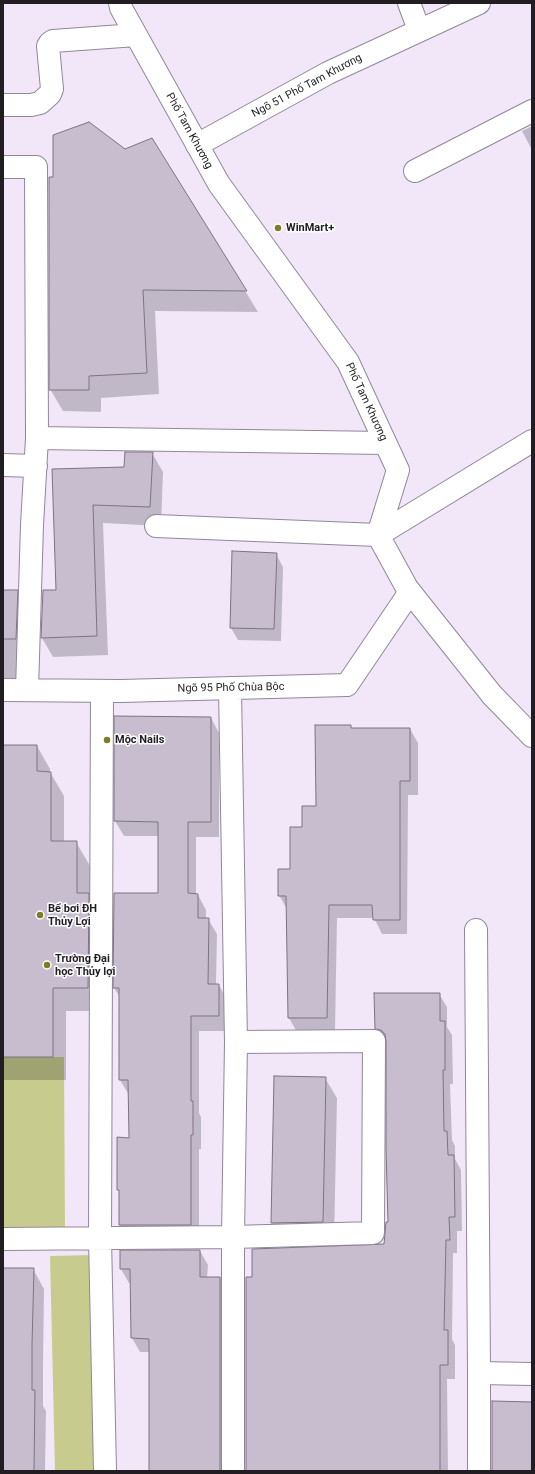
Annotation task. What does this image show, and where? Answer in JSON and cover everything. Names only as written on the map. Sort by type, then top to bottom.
[{"type":"street","name":"Phố Tam Khương","points":[[120,3],[121,8],[219,184],[348,362],[398,470],[378,535]]},
{"type":"street","points":[[409,3],[419,30]]},
{"type":"street","name":"Ngõ 51 Phố Tam Khương","points":[[197,145],[328,73],[479,3]]},
{"type":"street","points":[[3,105],[31,106],[40,103],[50,94],[52,89],[48,46],[53,40],[136,35]]},
{"type":"street","points":[[415,171],[532,111]]},
{"type":"street","points":[[3,167],[36,168],[37,438],[32,533],[27,690]]},
{"type":"street","points":[[37,438],[385,444]]},
{"type":"street","points":[[156,526],[378,535],[532,441]]},
{"type":"street","points":[[3,465],[36,466]]},
{"type":"street","points":[[378,535],[410,592],[492,695],[532,736]]},
{"type":"street","name":"Ngõ 95 Phố Chùa Bộc","points":[[3,690],[102,691],[347,685],[410,592]]},
{"type":"street","points":[[230,688],[236,1042],[233,1237],[233,1471]]},
{"type":"street","points":[[102,691],[100,1238],[105,1471]]},
{"type":"street","points":[[476,930],[479,1471]]},
{"type":"street","points":[[3,1239],[233,1237],[373,1233],[374,1042],[236,1042]]},
{"type":"street","points":[[479,1373],[532,1374]]},
{"type":"green space","points":[[3,1057],[64,1057],[65,1232],[3,1232]]},
{"type":"green space","points":[[93,1255],[97,1471],[55,1471],[50,1256]]},
{"type":"building","points":[[89,122],[125,149],[152,138],[247,291],[143,290],[147,373],[89,376],[89,390],[49,390],[49,177],[53,177],[53,135]]},
{"type":"building","points":[[125,452],[153,452],[150,507],[93,505],[97,636],[41,638],[43,590],[56,590],[52,469],[124,467]]},
{"type":"building","points":[[232,551],[277,553],[274,629],[230,628]]},
{"type":"building","points":[[3,590],[18,590],[16,639],[3,639]]},
{"type":"building","points":[[114,716],[211,717],[211,822],[188,822],[188,893],[198,894],[198,918],[209,918],[208,984],[219,984],[219,1016],[191,1016],[191,1101],[193,1101],[193,1135],[191,1135],[191,1225],[119,1225],[119,1190],[117,1190],[117,1137],[129,1138],[128,1080],[119,1080],[119,988],[113,988],[114,893],[158,893],[158,822],[114,821]]},
{"type":"building","points":[[315,725],[351,725],[351,728],[410,728],[410,781],[400,781],[400,920],[373,920],[372,905],[329,905],[327,1018],[288,1018],[286,896],[278,896],[278,869],[290,869],[290,827],[302,827],[302,806],[316,806]]},
{"type":"building","name":"Bể bơi ĐH Thủy Lợi","points":[[3,745],[37,745],[37,771],[51,772],[51,841],[77,841],[77,893],[89,893],[88,988],[53,988],[53,1057],[3,1057]]},
{"type":"building","points":[[374,993],[440,993],[440,1021],[445,1021],[445,1070],[443,1070],[444,1131],[447,1131],[448,1155],[454,1155],[455,1217],[449,1217],[450,1240],[446,1240],[444,1330],[448,1330],[448,1365],[440,1365],[440,1471],[246,1471],[246,1277],[252,1277],[252,1249],[384,1244],[386,1222],[388,1222],[386,1150],[386,1041],[385,1034],[381,1030],[375,1029]]},
{"type":"building","points":[[274,1076],[326,1077],[323,1222],[271,1223]]},
{"type":"building","points":[[120,1250],[200,1250],[200,1277],[220,1277],[220,1471],[149,1471],[149,1339],[131,1338],[130,1269],[120,1269]]},
{"type":"building","points":[[3,1268],[34,1268],[32,1390],[35,1390],[34,1471],[3,1471]]},
{"type":"building","points":[[492,1401],[532,1402],[532,1471],[492,1471]]},
{"type":"place","name":"WinMart+","points":[[278,228]]},
{"type":"place","name":"Mộc Nails","points":[[107,740]]},
{"type":"place","name":"Bể bơi ĐH Thủy Lợi","points":[[40,915]]},
{"type":"place","name":"Trường Đại học Thủy lợi","points":[[47,965]]}]
